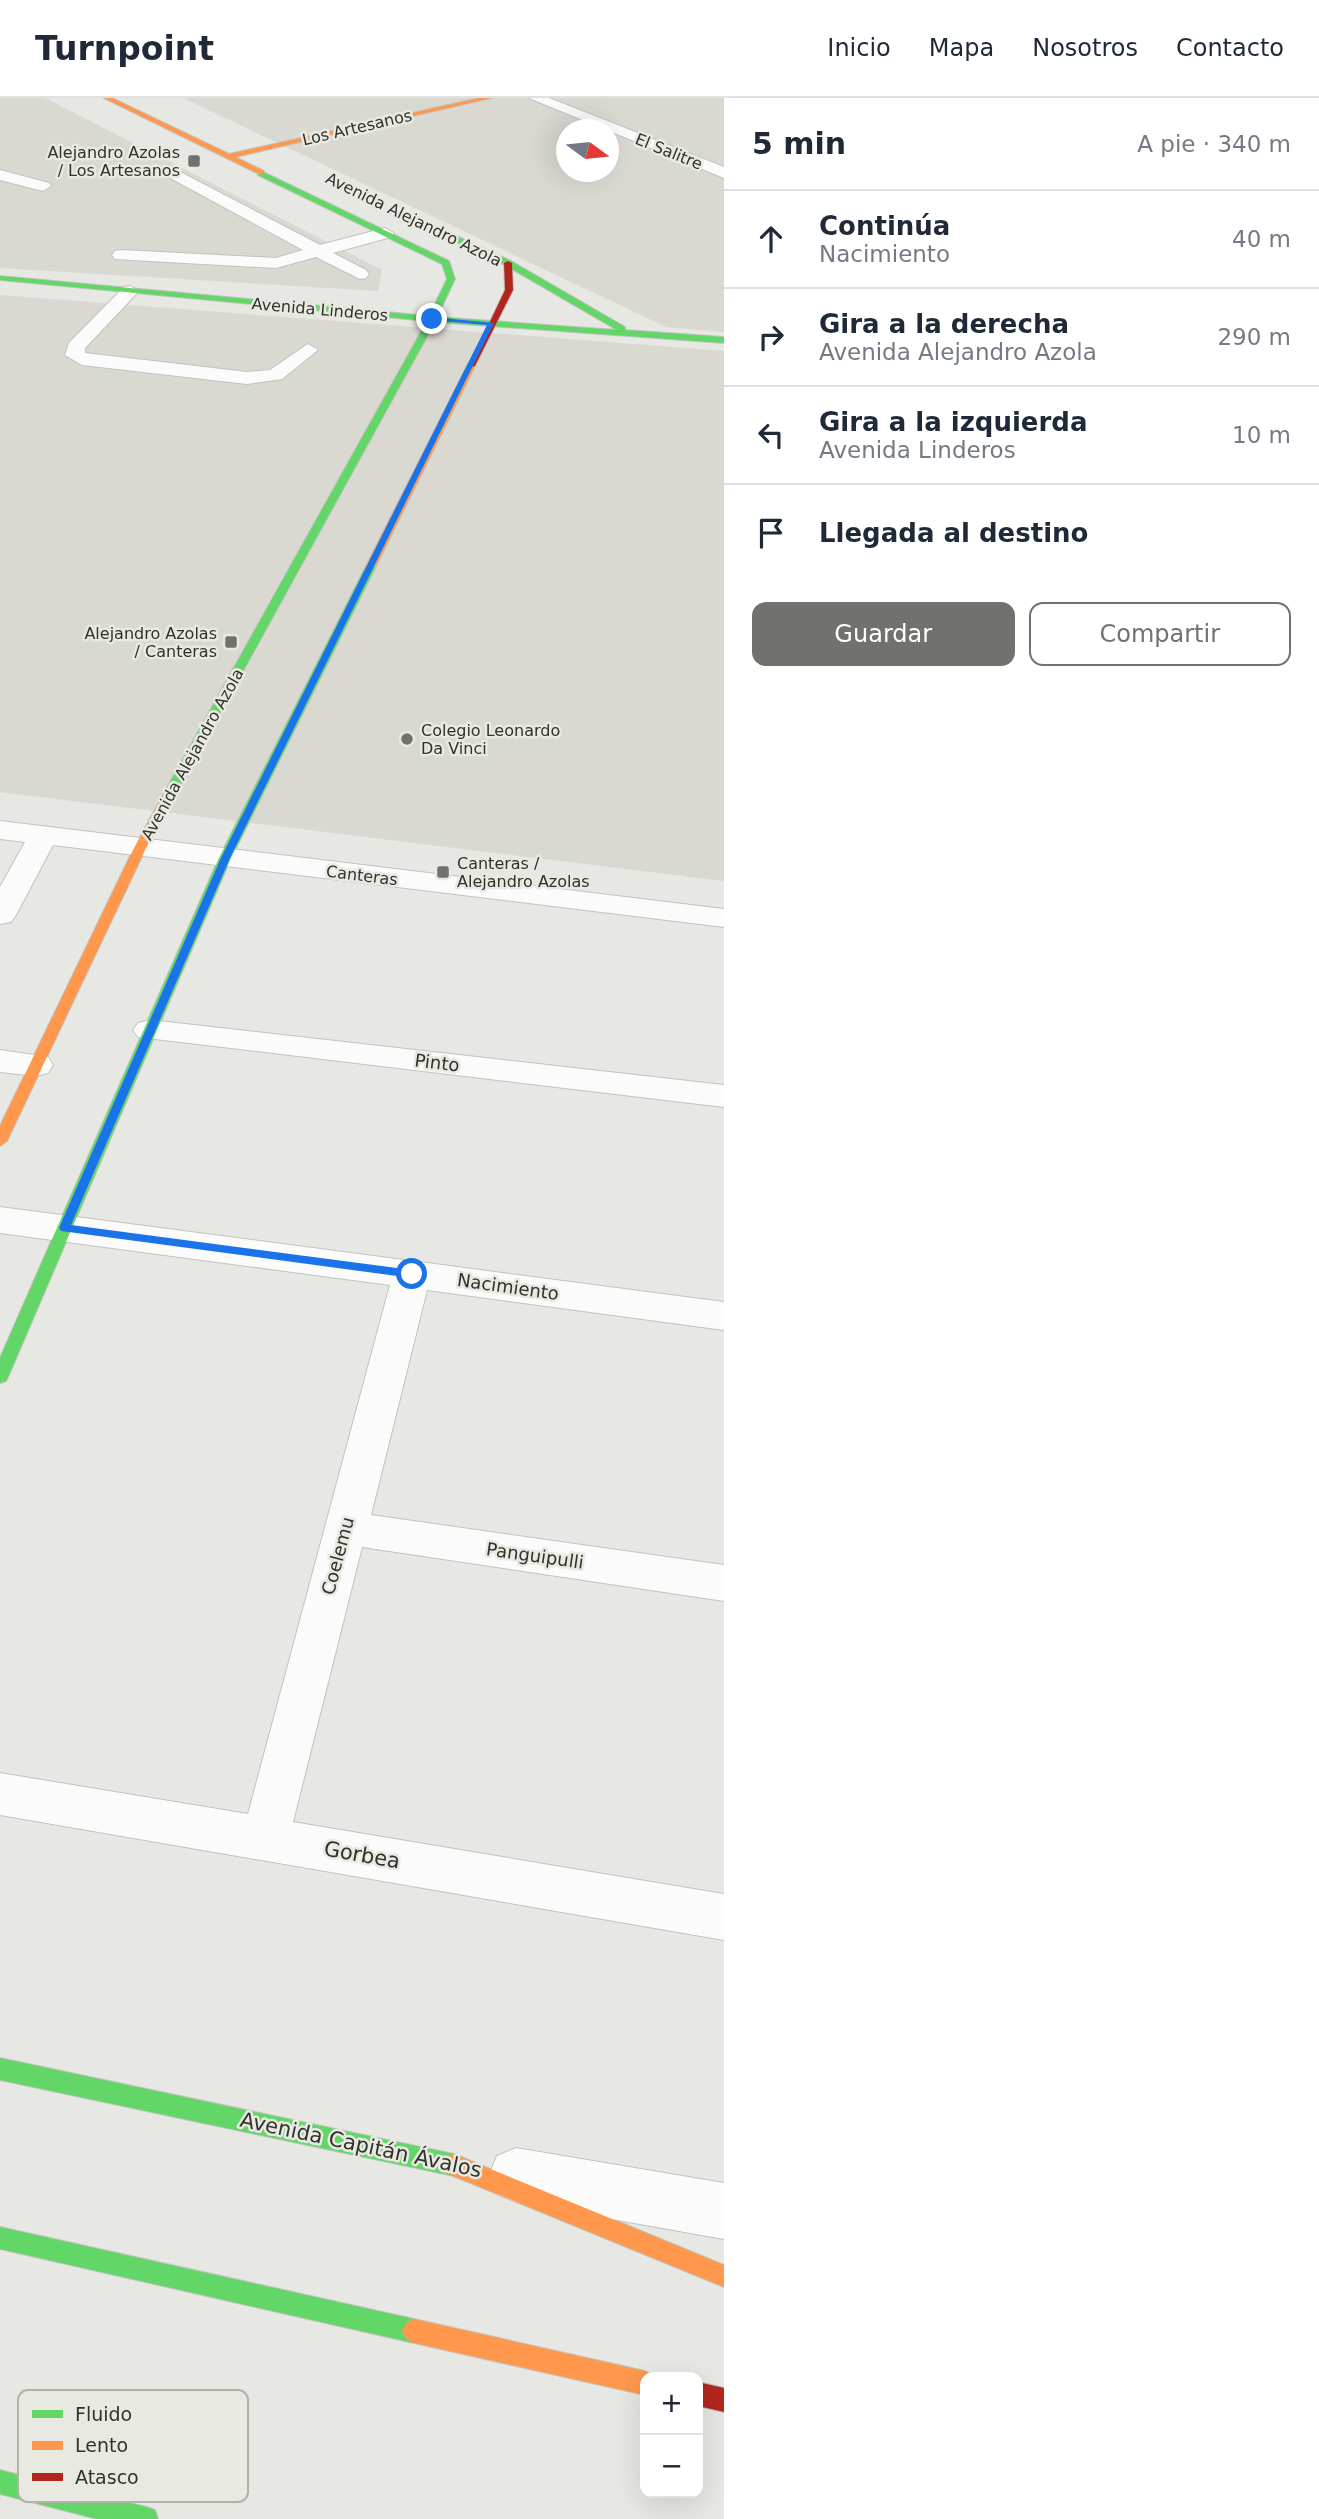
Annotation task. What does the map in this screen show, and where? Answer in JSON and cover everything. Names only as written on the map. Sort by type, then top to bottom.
[{"type":"main road","name":"Avenida Alejandro Azola","points":[[0,1141],[140,848],[432,319],[451,279],[446,262],[107,98]]},
{"type":"main road","name":"Los Artesanos","points":[[227,157],[488,98]]},
{"type":"main road","points":[[242,137],[289,160]]},
{"type":"main road","name":"Avenida Alejandro Azola","points":[[0,1377],[225,858],[509,290],[508,263],[399,211]]},
{"type":"main road","points":[[508,263],[630,333]]},
{"type":"main road","name":"Avenida Linderos","points":[[0,278],[432,319],[724,340]]},
{"type":"main road","name":"Avenida Capitán Ávalos","points":[[0,2069],[454,2165]]},
{"type":"main road","points":[[454,2165],[724,2276]]},
{"type":"main road","points":[[0,2238],[640,2381]]},
{"type":"main road","points":[[703,2395],[724,2400]]},
{"type":"main road","points":[[0,2482],[18,2487]]},
{"type":"main road","points":[[79,2502],[146,2519]]},
{"type":"street","name":"Canteras","points":[[0,830],[724,918]]},
{"type":"street","points":[[0,915],[43,836]]},
{"type":"street","name":"Pinto","points":[[150,1030],[724,1096]]},
{"type":"street","points":[[0,1061],[36,1065]]},
{"type":"street","name":"Nacimiento","points":[[0,1220],[724,1316]]},
{"type":"street","name":"Coelemu","points":[[265,1839],[412,1274]]},
{"type":"street","name":"Panguipulli","points":[[346,1528],[724,1583]]},
{"type":"street","name":"Gorbea","points":[[0,1794],[724,1917]]},
{"type":"street","name":"Avenida Capitán Ávalos","points":[[454,2165],[724,2211]]},
{"type":"lane","name":"El Salitre","points":[[536,98],[724,173]]},
{"type":"lane","points":[[167,170],[360,274]]},
{"type":"lane","points":[[0,175],[43,186]]},
{"type":"lane","points":[[121,256],[257,264],[286,261],[384,233]]},
{"type":"lane","points":[[130,291],[76,347],[75,355],[82,359],[247,378],[275,375],[308,351]]},
{"type":"shaded area","points":[[0,98],[45,98],[382,270],[378,291],[0,268]]},
{"type":"shaded area","points":[[183,98],[724,98],[724,332],[666,327]]},
{"type":"shaded area","points":[[0,295],[724,351],[724,881],[0,792]]},
{"type":"traffic: fast","points":[[170,793],[432,319],[451,279],[446,263],[261,173]]},
{"type":"traffic: fast","points":[[415,219],[508,263],[622,329]]},
{"type":"traffic: fast","points":[[0,278],[432,319],[724,340]]},
{"type":"traffic: fast","points":[[0,1377],[225,858],[371,566]]},
{"type":"traffic: fast","points":[[0,2069],[454,2165]]},
{"type":"traffic: fast","points":[[0,2238],[414,2331]]},
{"type":"traffic: fast","points":[[0,2482],[18,2487]]},
{"type":"traffic: fast","points":[[79,2502],[146,2519]]},
{"type":"traffic: slow","points":[[107,98],[261,173]]},
{"type":"traffic: slow","points":[[227,157],[488,98]]},
{"type":"traffic: slow","points":[[371,566],[471,366]]},
{"type":"traffic: slow","points":[[0,1141],[140,848],[170,793]]},
{"type":"traffic: slow","points":[[454,2165],[724,2276]]},
{"type":"traffic: slow","points":[[414,2331],[640,2382]]},
{"type":"traffic: jam","points":[[471,366],[509,290],[508,263]]},
{"type":"traffic: jam","points":[[703,2395],[724,2400]]},
{"type":"place","name":"Alejandro Azolas / Los Artesanos","points":[[194,161]]},
{"type":"place","name":"Alejandro Azolas / Canteras","points":[[231,642]]},
{"type":"place","name":"Colegio Leonardo Da Vinci","points":[[407,739]]},
{"type":"place","name":"Canteras / Alejandro Azolas","points":[[443,872]]},
{"type":"route","points":[[412,1274],[64,1228],[225,858],[491,323],[432,319]]}]
